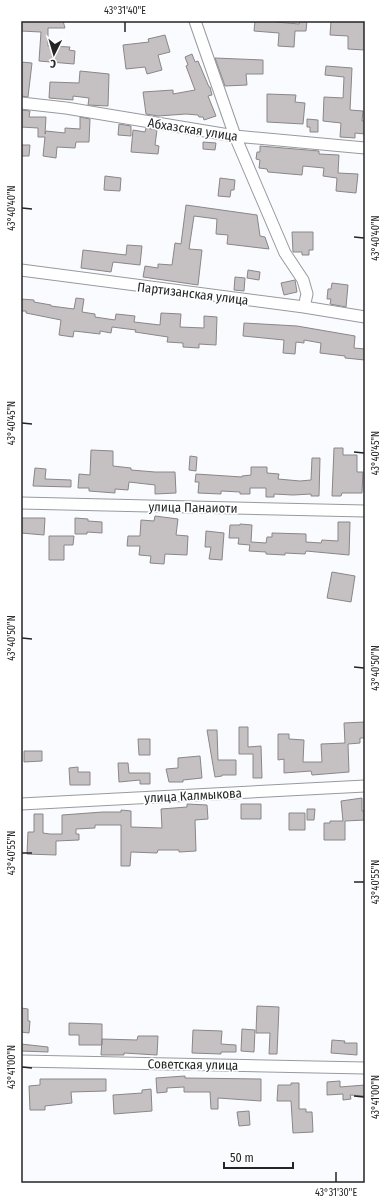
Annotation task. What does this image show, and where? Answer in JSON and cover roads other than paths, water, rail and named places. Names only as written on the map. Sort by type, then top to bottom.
[{"type":"street","points":[[195,21],[235,136],[285,254],[303,280],[307,294],[304,307]]},
{"type":"street","name":"Абхазская улица","points":[[21,103],[66,108],[235,136],[365,148]]},
{"type":"street","name":"Партизанская улица","points":[[21,270],[304,307],[365,317]]},
{"type":"street","name":"улица Панаиоти","points":[[21,503],[365,511]]},
{"type":"street","name":"улица Калмыкова","points":[[21,804],[365,786]]},
{"type":"street","name":"Советская улица","points":[[21,1061],[365,1068]]}]
